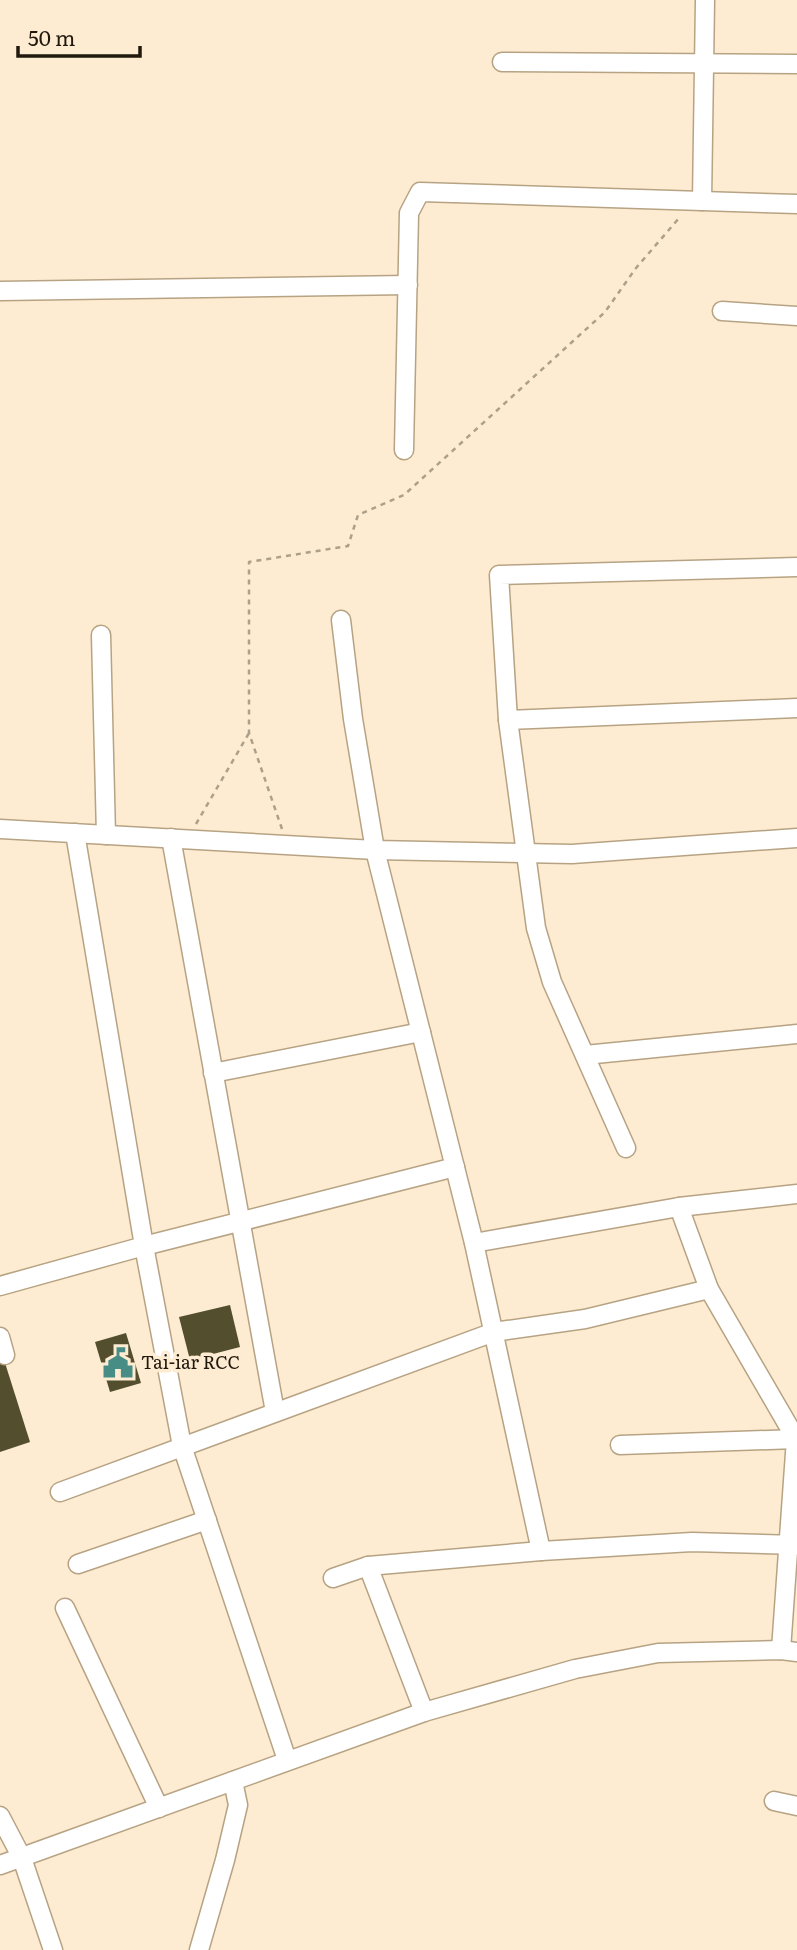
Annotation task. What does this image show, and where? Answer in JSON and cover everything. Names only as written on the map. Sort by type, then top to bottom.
[{"type":"street","points":[[702,201],[705,0]]},
{"type":"street","points":[[502,62],[797,64]]},
{"type":"street","points":[[404,450],[409,213],[420,192],[797,204]]},
{"type":"street","points":[[0,291],[408,285]]},
{"type":"street","points":[[722,311],[797,316]]},
{"type":"street","points":[[626,1149],[552,982],[536,928],[508,720],[499,575],[797,567]]},
{"type":"street","points":[[341,621],[353,719],[375,850],[474,1243],[541,1551]]},
{"type":"street","points":[[101,635],[106,835]]},
{"type":"street","points":[[508,720],[797,708]]},
{"type":"street","points":[[0,829],[375,850],[572,854],[797,838]]},
{"type":"street","points":[[75,833],[144,1246],[182,1446],[287,1760]]},
{"type":"street","points":[[179,839],[213,1073],[275,1412]]},
{"type":"street","points":[[213,1073],[421,1032]]},
{"type":"street","points":[[585,1055],[797,1034]]},
{"type":"street","points":[[0,1286],[144,1246],[455,1167]]},
{"type":"street","points":[[474,1243],[679,1207],[797,1194]]},
{"type":"street","points":[[0,1865],[424,1712],[575,1669],[658,1653],[789,1651],[796,1438],[709,1289],[679,1207]]},
{"type":"street","points":[[60,1492],[494,1332],[585,1319],[709,1289]]},
{"type":"street","points":[[620,1444],[796,1438]]},
{"type":"street","points":[[78,1564],[207,1520]]},
{"type":"street","points":[[333,1578],[368,1566],[541,1551],[692,1542],[793,1544]]},
{"type":"street","points":[[368,1566],[424,1712]]},
{"type":"street","points":[[65,1608],[159,1808]]},
{"type":"street","points":[[200,1950],[238,1805],[233,1781]]},
{"type":"street","points":[[774,1801],[797,1806]]},
{"type":"street","points":[[0,1816],[22,1858],[53,1950]]},
{"type":"path","points":[[288,845],[249,733],[249,562],[348,546],[358,514],[404,495],[605,312],[636,268],[680,217]]},
{"type":"path","points":[[179,839],[249,733]]},
{"type":"building","points":[[230,1305],[240,1347],[190,1360],[179,1317]]},
{"type":"building","name":"Tai-iar RCC","points":[[126,1333],[141,1383],[110,1392],[95,1342]]},
{"type":"building","points":[[0,1347],[30,1442],[0,1452]]},
{"type":"place","name":"Tai-iar RCC","points":[[118,1363]]}]
